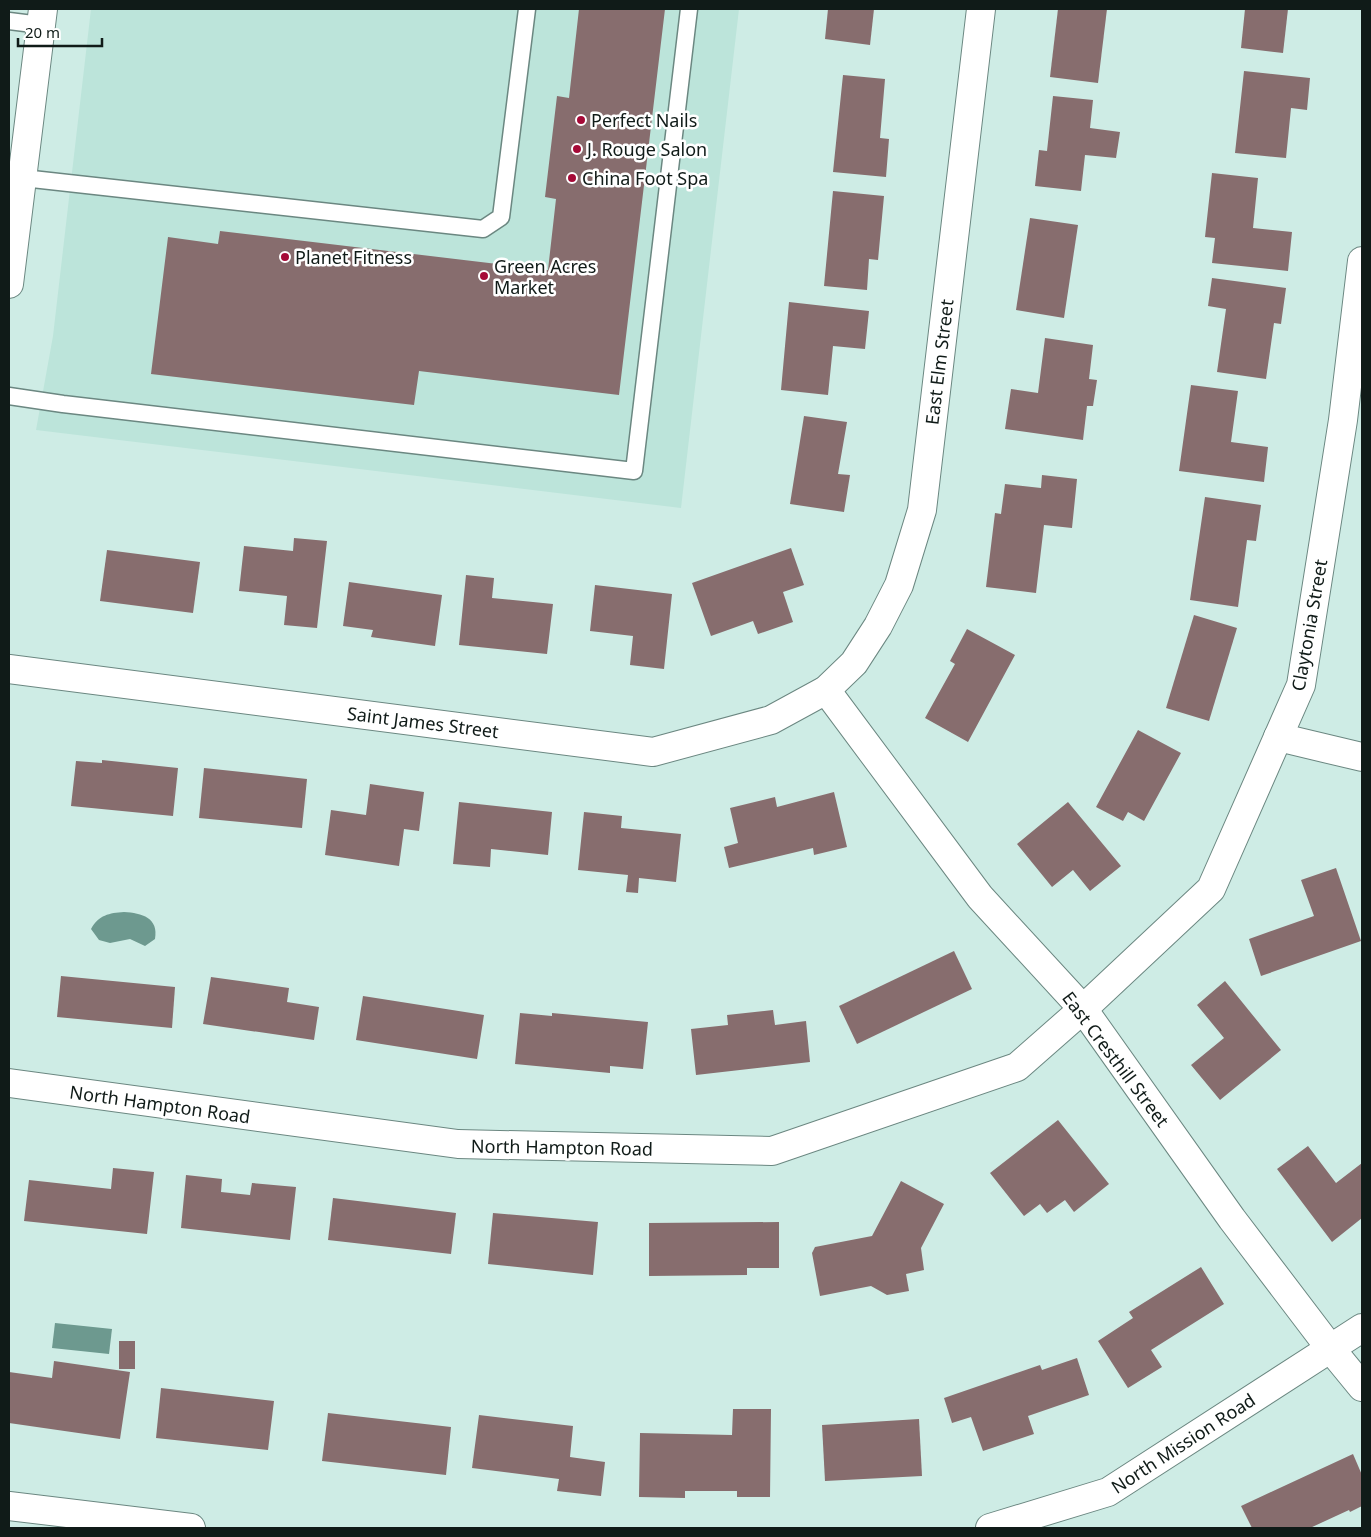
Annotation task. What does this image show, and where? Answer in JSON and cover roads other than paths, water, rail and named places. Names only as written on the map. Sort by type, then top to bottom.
[{"type":"street","name":"East Elm Street","points":[[826,690],[854,663],[878,626],[899,584],[922,510],[981,9]]},
{"type":"street","points":[[9,284],[13,210],[23,178],[42,17]]},
{"type":"street","name":"Claytonia Street","points":[[1083,1009],[1211,889],[1301,685],[1343,420],[1362,261]]},
{"type":"street","name":"Saint James Street","points":[[9,669],[653,752],[771,720],[826,690]]},
{"type":"street","name":"East Cresthill Street","points":[[826,690],[980,897],[1083,1009],[1232,1219],[1362,1387]]},
{"type":"street","points":[[1278,737],[1362,757]]},
{"type":"street","name":"North Hampton Road","points":[[9,1083],[458,1144],[772,1151],[1017,1067],[1083,1009]]},
{"type":"street","name":"North Mission Road","points":[[990,1528],[1108,1492],[1362,1328]]},
{"type":"street","points":[[9,1506],[190,1528]]},
{"type":"lane","points":[[23,178],[483,229],[501,217],[526,9]]},
{"type":"lane","points":[[9,396],[634,471],[689,9]]},
{"type":"lane","points":[[9,21],[42,17]]},
{"type":"place","name":"Perfect Nails","points":[[581,120]]},
{"type":"place","name":"J. Rouge Salon","points":[[577,149]]},
{"type":"place","name":"China Foot Spa","points":[[572,178]]},
{"type":"place","name":"Planet Fitness","points":[[285,257]]},
{"type":"place","name":"Green Acres Market","points":[[484,276]]}]
